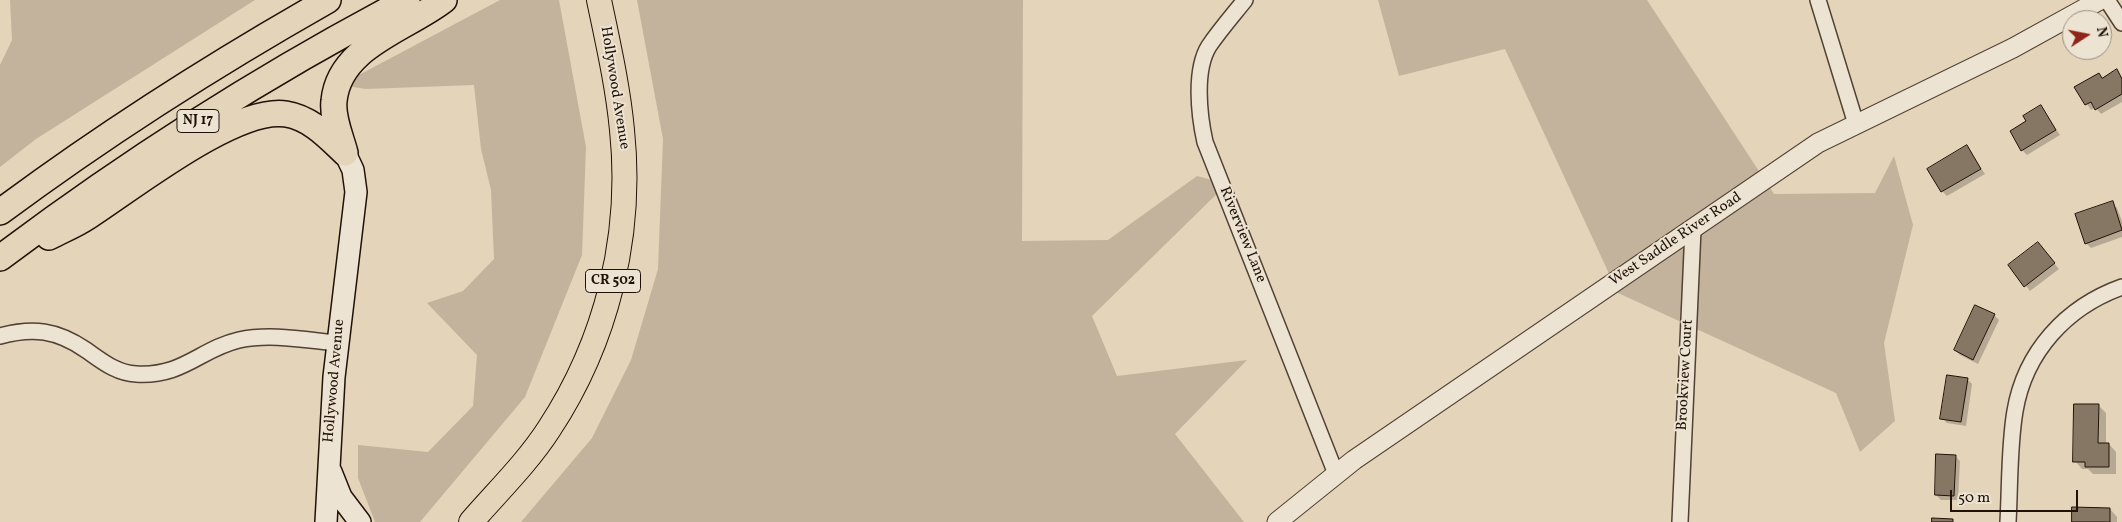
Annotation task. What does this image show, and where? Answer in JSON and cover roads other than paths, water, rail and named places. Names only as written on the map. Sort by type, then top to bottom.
[{"type":"highway","points":[[214,66],[295,0]]},
{"type":"highway","name":"NJ 17","points":[[0,212],[91,147],[214,66],[328,0]]},
{"type":"highway","name":"NJ 17","points":[[0,258],[82,197],[201,119],[292,63],[407,0]]},
{"type":"highway","points":[[345,153],[334,112],[334,102],[339,82],[345,71],[363,52],[444,0]]},
{"type":"highway","points":[[0,262],[85,218],[174,158],[210,138],[255,118],[277,113],[304,119],[320,130],[345,153]]},
{"type":"main road","name":"Hollywood Avenue","points":[[471,522],[530,455],[566,401],[594,342],[612,284],[623,220],[624,159],[619,108],[599,0]]},
{"type":"main road","name":"Hollywood Avenue","points":[[326,522],[331,412],[337,343],[356,192],[353,170],[345,153]]},
{"type":"main road","points":[[329,467],[341,497],[360,522]]},
{"type":"street","name":"Riverview Lane","points":[[1245,0],[1208,48],[1200,74],[1198,93],[1200,118],[1205,142],[1336,474]]},
{"type":"street","points":[[1818,0],[1856,124]]},
{"type":"street","name":"West Saddle River Road","points":[[1278,522],[1354,460],[1818,143],[2014,48],[2100,0]]},
{"type":"street","points":[[2107,0],[2122,23]]},
{"type":"street","name":"Brookview Court","points":[[1680,522],[1693,229]]},
{"type":"street","points":[[2008,522],[2015,409],[2022,383],[2034,358],[2064,320],[2084,305],[2105,293],[2122,287]]},
{"type":"street","points":[[0,336],[18,331],[35,331],[64,336],[118,371],[144,374],[173,370],[238,340],[269,338],[337,343]]}]
